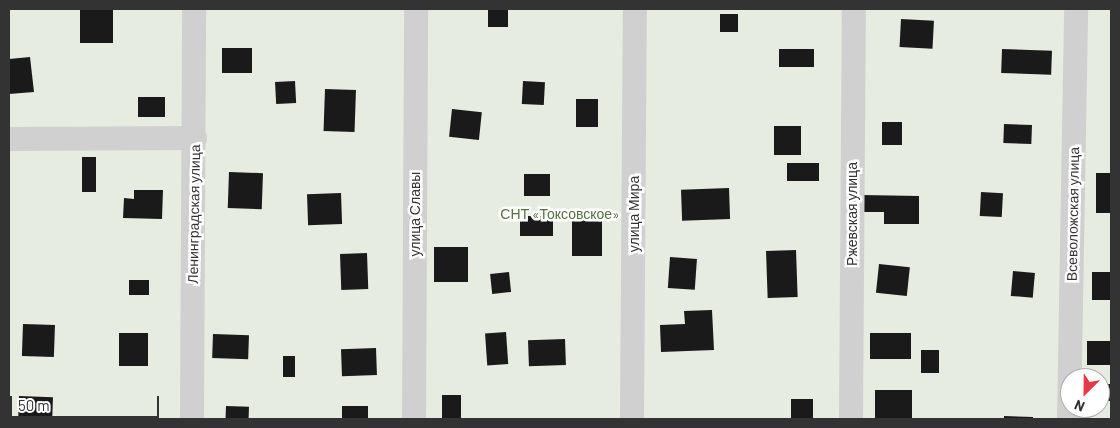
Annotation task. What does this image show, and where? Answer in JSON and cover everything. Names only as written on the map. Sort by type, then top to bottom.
[{"type":"street","name":"Ленинградская улица","points":[[192,419],[195,138],[194,9]]},
{"type":"street","name":"улица Славы","points":[[414,419],[416,9]]},
{"type":"street","name":"улица Мира","points":[[632,419],[636,9]]},
{"type":"street","name":"Ржевская улица","points":[[851,419],[854,9]]},
{"type":"street","name":"Всеволожская улица","points":[[1069,419],[1076,9]]},
{"type":"street","points":[[9,139],[195,138]]},
{"type":"green space","name":"СНТ «Токсовское»","points":[[9,9],[1111,9],[1111,419],[9,419]]},
{"type":"building","points":[[80,9],[113,9],[113,43],[80,43]]},
{"type":"building","points":[[488,9],[508,9],[508,27],[488,27]]},
{"type":"building","points":[[720,14],[738,14],[738,32],[720,32]]},
{"type":"building","points":[[901,19],[934,21],[932,49],[900,47]]},
{"type":"building","points":[[222,48],[252,48],[252,73],[222,73]]},
{"type":"building","points":[[779,49],[814,49],[814,67],[779,67]]},
{"type":"building","points":[[1002,49],[1052,51],[1051,75],[1001,73]]},
{"type":"building","points":[[30,57],[34,92],[9,94],[9,59]]},
{"type":"building","points":[[295,81],[296,103],[276,104],[275,82]]},
{"type":"building","points":[[523,81],[545,82],[544,105],[522,104]]},
{"type":"building","points":[[325,89],[356,90],[355,132],[324,131]]},
{"type":"building","points":[[138,97],[165,97],[165,117],[138,117]]},
{"type":"building","points":[[576,99],[598,99],[598,127],[576,127]]},
{"type":"building","points":[[452,109],[482,112],[479,140],[449,137]]},
{"type":"building","points":[[882,122],[902,122],[902,145],[882,145]]},
{"type":"building","points":[[1004,124],[1032,125],[1031,144],[1003,143]]},
{"type":"building","points":[[774,126],[801,126],[801,155],[774,155]]},
{"type":"building","points":[[82,157],[96,157],[96,192],[82,192]]},
{"type":"building","points":[[787,163],[819,163],[819,181],[787,181]]},
{"type":"building","points":[[229,172],[263,173],[262,209],[228,208]]},
{"type":"building","points":[[1096,173],[1111,173],[1111,213],[1096,213]]},
{"type":"building","points":[[524,174],[550,174],[550,196],[524,196]]},
{"type":"building","points":[[729,188],[730,219],[682,221],[681,190]]},
{"type":"building","points":[[134,190],[163,190],[162,219],[123,218],[124,198],[134,199]]},
{"type":"building","points":[[981,192],[1003,193],[1002,217],[980,216]]},
{"type":"building","points":[[341,193],[342,224],[308,225],[307,194]]},
{"type":"building","points":[[862,195],[919,196],[919,224],[884,224],[884,212],[862,212]]},
{"type":"building","points":[[520,216],[553,216],[553,236],[520,236]]},
{"type":"building","points":[[572,220],[602,220],[602,256],[572,256]]},
{"type":"building","points":[[434,247],[468,247],[468,282],[434,282]]},
{"type":"building","points":[[796,250],[798,297],[768,298],[766,251]]},
{"type":"building","points":[[367,253],[368,289],[341,290],[340,254]]},
{"type":"building","points":[[670,257],[697,259],[695,290],[668,288]]},
{"type":"building","points":[[879,264],[910,267],[907,296],[876,293]]},
{"type":"building","points":[[1013,271],[1035,273],[1033,298],[1011,296]]},
{"type":"building","points":[[509,272],[511,292],[492,294],[490,274]]},
{"type":"building","points":[[1092,272],[1111,272],[1111,300],[1092,300]]},
{"type":"building","points":[[129,280],[149,280],[149,295],[129,295]]},
{"type":"building","points":[[712,310],[714,350],[661,352],[660,325],[685,324],[684,311]]},
{"type":"building","points":[[23,324],[55,325],[54,357],[22,356]]},
{"type":"building","points":[[506,332],[508,364],[487,365],[485,333]]},
{"type":"building","points":[[119,333],[148,333],[148,366],[119,366]]},
{"type":"building","points":[[870,333],[911,333],[911,359],[870,359]]},
{"type":"building","points":[[213,334],[249,335],[248,359],[212,358]]},
{"type":"building","points":[[565,339],[566,365],[529,366],[528,340]]},
{"type":"building","points":[[1087,341],[1111,341],[1111,365],[1087,365]]},
{"type":"building","points":[[376,348],[377,375],[342,376],[341,349]]},
{"type":"building","points":[[921,350],[939,350],[939,373],[921,373]]},
{"type":"building","points":[[283,356],[295,356],[295,377],[283,377]]},
{"type":"building","points":[[1110,384],[1111,384],[1110,401]]},
{"type":"building","points":[[875,390],[912,390],[912,419],[875,419]]},
{"type":"building","points":[[442,395],[461,395],[461,419],[442,419]]},
{"type":"building","points":[[19,396],[53,397],[52,419],[18,419]]},
{"type":"building","points":[[791,399],[813,399],[813,419],[791,419]]},
{"type":"building","points":[[226,406],[249,407],[249,419],[226,419]]},
{"type":"building","points":[[342,406],[368,406],[368,419],[342,419]]},
{"type":"building","points":[[1004,416],[1033,417],[1033,419],[1004,419]]}]
